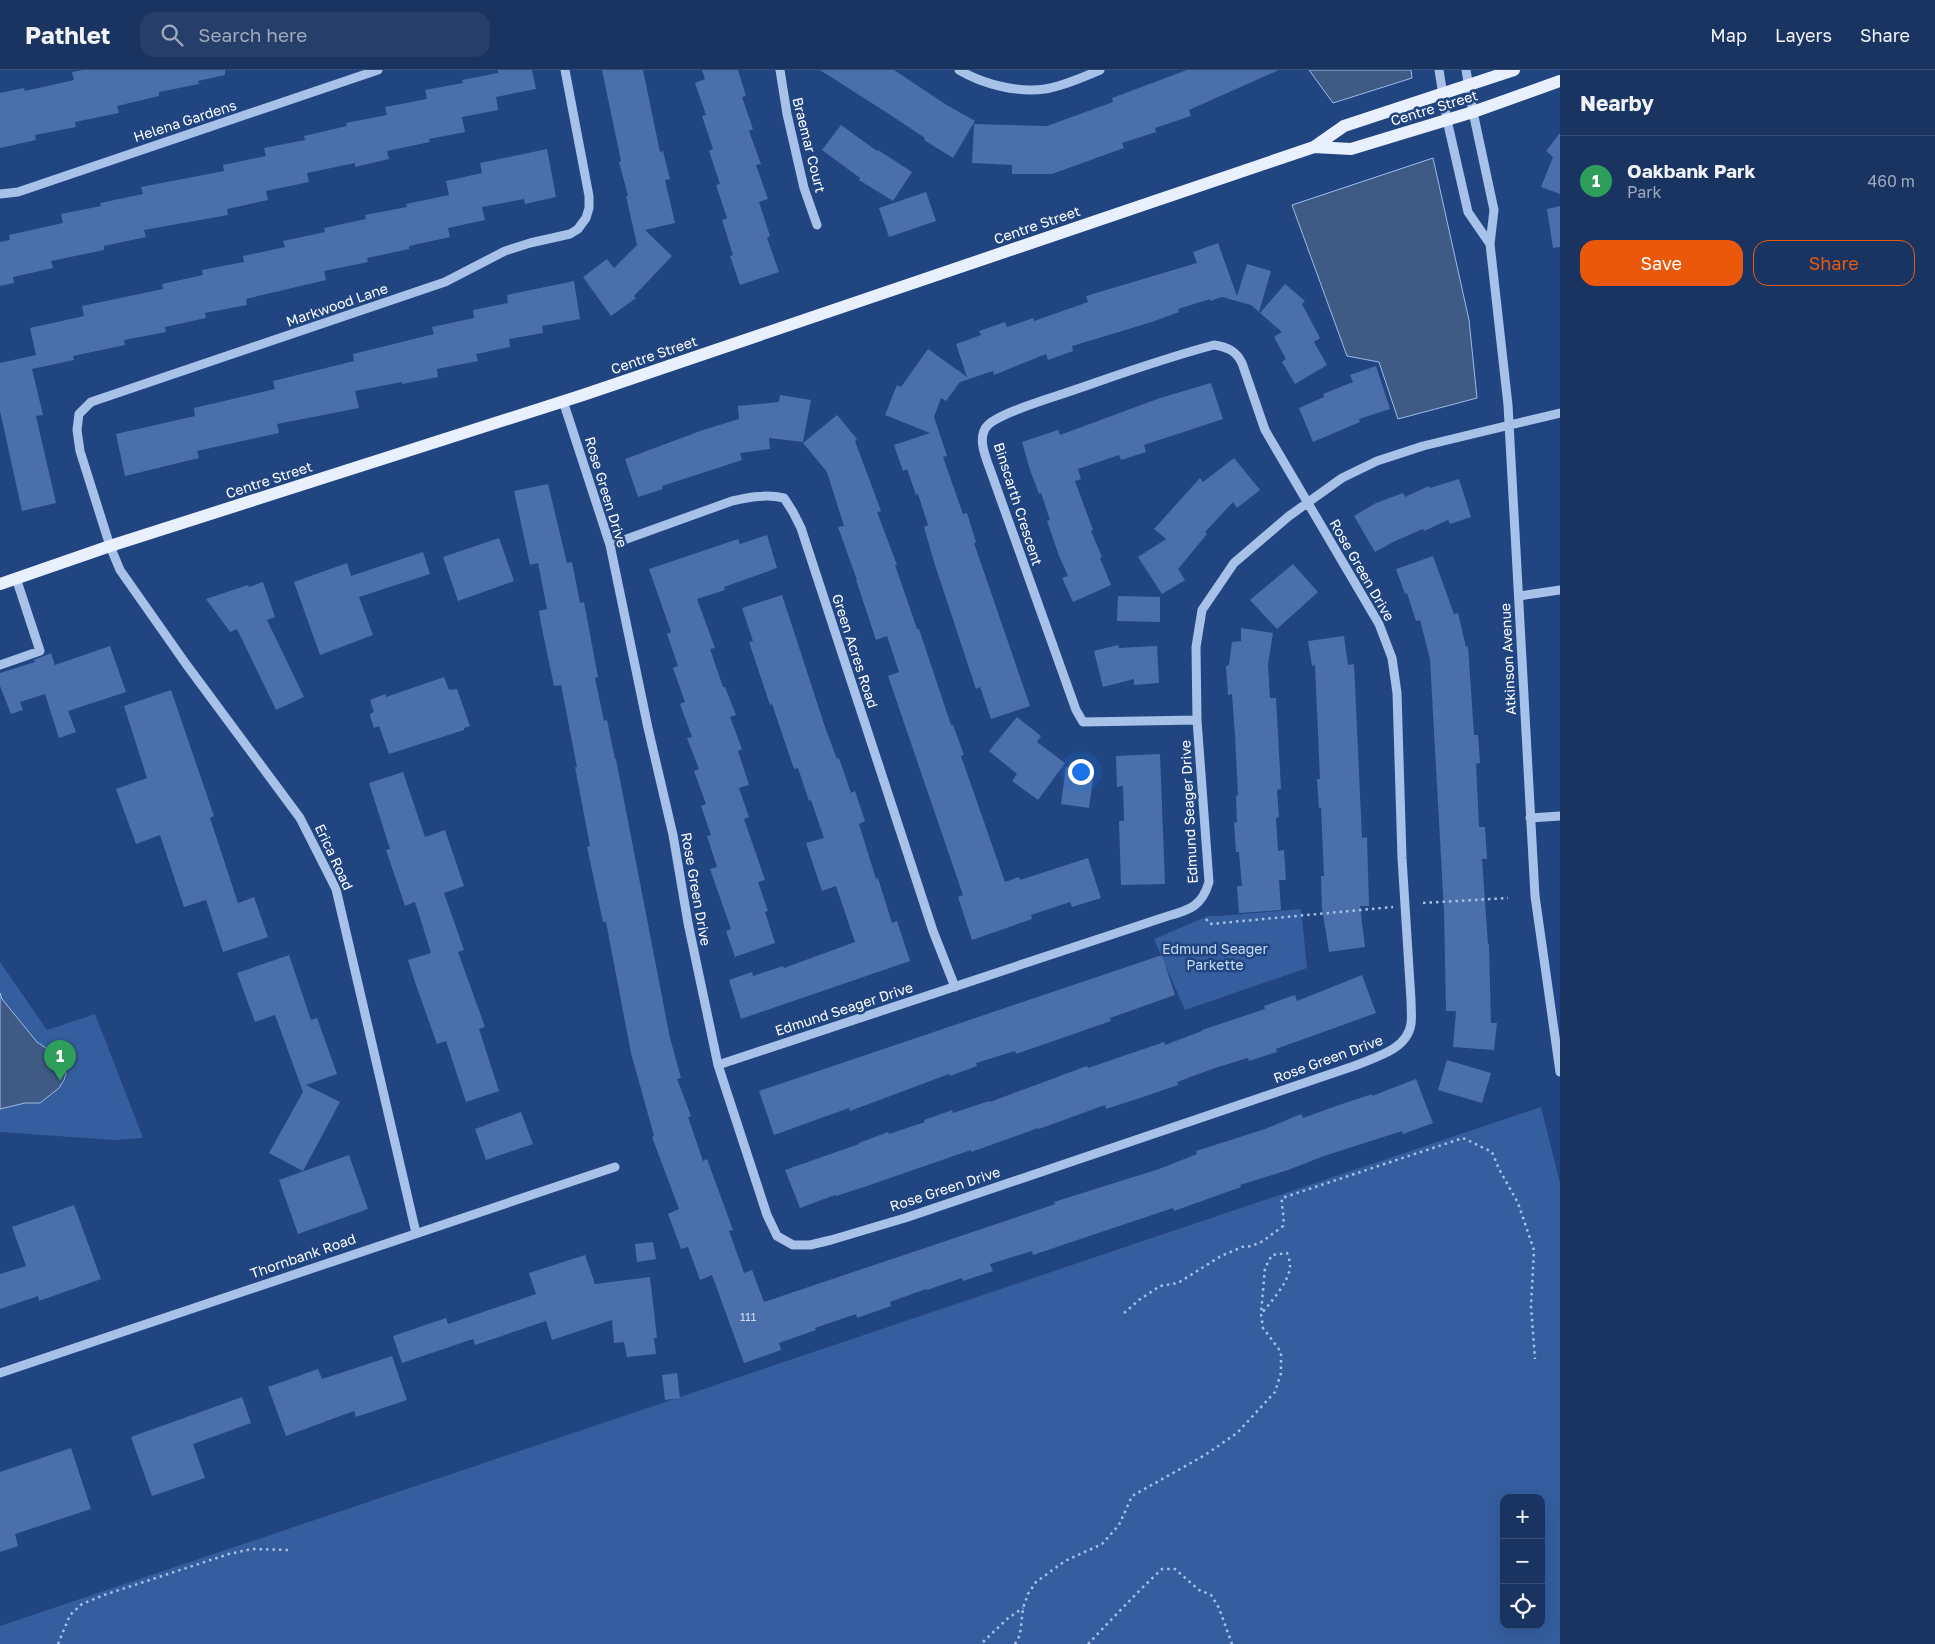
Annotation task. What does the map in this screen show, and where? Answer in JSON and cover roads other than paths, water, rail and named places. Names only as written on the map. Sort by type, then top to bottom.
[{"type":"main road","name":"Centre Street","points":[[0,584],[110,546],[563,402],[1314,146],[1344,126],[1514,70]]},
{"type":"main road","name":"Centre Street","points":[[1314,146],[1351,149],[1473,112],[1560,81]]},
{"type":"street","name":"Helena Gardens","points":[[0,194],[18,192],[378,70]]},
{"type":"street","name":"Markwood Lane","points":[[110,546],[80,451],[77,430],[79,414],[91,402],[445,282],[505,251],[570,234],[583,224],[589,208],[589,196],[565,70]]},
{"type":"street","name":"Braemar Court","points":[[780,70],[787,114],[804,188],[816,225]]},
{"type":"street","points":[[959,70],[998,85],[1022,89],[1045,89],[1066,84],[1100,70]]},
{"type":"street","name":"Atkinson Avenue","points":[[1439,70],[1447,120],[1468,212],[1490,244]]},
{"type":"street","name":"Atkinson Avenue","points":[[1466,70],[1494,210],[1490,244],[1508,405],[1535,896],[1560,1072]]},
{"type":"street","name":"Binscarth Crescent","points":[[1197,720],[1083,722],[1076,710],[990,472],[983,448],[983,434],[987,425],[1034,404],[1196,350],[1214,345],[1226,347],[1238,354],[1264,430],[1308,504]]},
{"type":"street","name":"Rose Green Drive","points":[[563,402],[610,545],[648,728],[673,835],[690,933],[718,1065],[767,1215],[777,1236],[793,1245],[810,1245],[905,1218],[1354,1066],[1393,1049],[1407,1038],[1411,1024],[1411,1000],[1402,858],[1397,693],[1392,658],[1379,624],[1308,504]]},
{"type":"street","name":"Edmund Seager Drive","points":[[718,1065],[1158,919],[1188,911],[1204,897],[1209,882],[1197,720],[1196,648],[1202,610],[1234,563],[1289,516],[1342,478],[1377,461],[1423,446],[1560,413]]},
{"type":"street","name":"Green Acres Road","points":[[610,545],[732,501],[754,496],[784,498],[800,528],[933,931],[955,986]]},
{"type":"street","name":"Erica Road","points":[[110,546],[120,570],[186,664],[300,818],[336,889],[416,1233]]},
{"type":"street","points":[[0,665],[40,651],[16,578]]},
{"type":"street","points":[[1518,596],[1560,590]]},
{"type":"street","points":[[1530,818],[1560,816]]},
{"type":"street","name":"Thornbank Road","points":[[0,1373],[615,1167]]},
{"type":"place","name":"Oakbank Park","points":[[60,1081]]},
{"type":"park label","name":"Edmund Seager Parkette","points":[[1215,958]]}]
